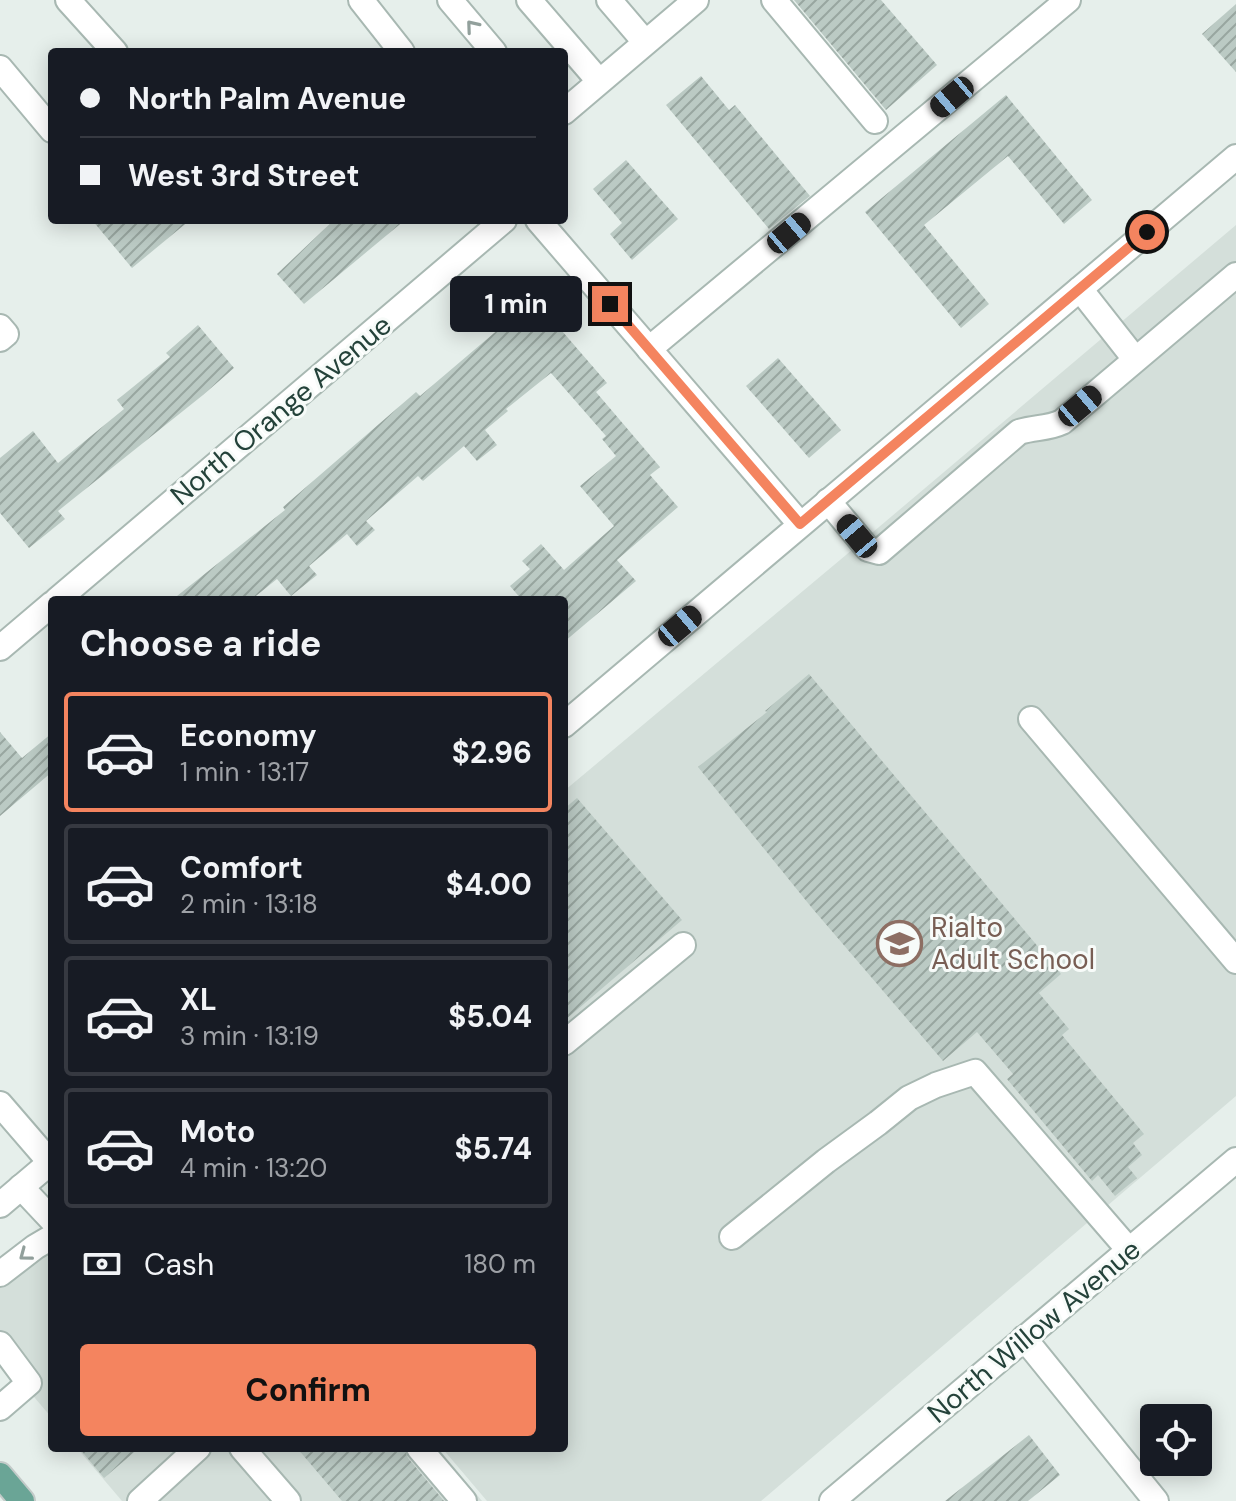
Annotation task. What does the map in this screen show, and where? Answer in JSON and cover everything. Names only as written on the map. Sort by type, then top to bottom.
[{"type":"main road","points":[[0,1475],[22,1501]]},
{"type":"street","points":[[68,0],[111,48]]},
{"type":"street","points":[[361,0],[399,48]]},
{"type":"street","points":[[450,0],[491,48]]},
{"type":"street","points":[[529,0],[599,81]]},
{"type":"street","points":[[609,0],[645,42]]},
{"type":"street","points":[[568,108],[696,0]]},
{"type":"street","points":[[774,0],[875,121]]},
{"type":"street","points":[[649,349],[1068,0]]},
{"type":"street","points":[[0,68],[48,125]]},
{"type":"street","points":[[568,722],[1236,157]]},
{"type":"street","name":"North Orange Avenue","points":[[62,596],[499,224]]},
{"type":"street","points":[[541,224],[800,524]]},
{"type":"street","points":[[828,501],[868,549],[879,552],[1019,432],[1049,428],[1062,422],[1236,275]]},
{"type":"street","points":[[1080,289],[1135,359]]},
{"type":"street","points":[[0,327],[6,334],[0,339]]},
{"type":"street","points":[[0,648],[48,607]]},
{"type":"street","points":[[1031,719],[1236,961]]},
{"type":"street","points":[[568,1040],[683,945]]},
{"type":"street","points":[[732,1237],[909,1098],[975,1072],[1129,1250]]},
{"type":"street","points":[[0,1104],[48,1159]]},
{"type":"street","name":"North Willow Avenue","points":[[832,1501],[1236,1160]]},
{"type":"street","points":[[0,1205],[48,1164]]},
{"type":"street","points":[[21,1187],[48,1216]]},
{"type":"street","points":[[0,1274],[48,1239]]},
{"type":"street","points":[[1024,1338],[1156,1501]]},
{"type":"street","points":[[0,1344],[29,1383],[0,1408]]},
{"type":"street","points":[[140,1501],[194,1452]]},
{"type":"street","points":[[245,1452],[274,1496]]},
{"type":"street","points":[[422,1452],[464,1501]]},
{"type":"shaded area","name":"Rialto Adult School","points":[[1236,225],[1236,1096],[761,1501],[487,1501],[445,1452],[568,1452],[568,788]]},
{"type":"shaded area","points":[[48,1222],[48,1413],[0,1357],[0,1263]]},
{"type":"shaded area","points":[[80,1452],[441,1452],[482,1501],[122,1501]]},
{"type":"building","points":[[794,0],[881,0],[937,65],[886,110]]},
{"type":"building","points":[[1236,4],[1236,72],[1202,34]]},
{"type":"building","points":[[701,76],[729,110],[735,105],[810,196],[769,229],[666,105]]},
{"type":"building","points":[[1006,95],[1092,200],[1064,224],[1008,156],[924,225],[989,304],[961,328],[865,212]]},
{"type":"building","points":[[626,160],[678,219],[632,260],[610,234],[622,223],[593,189]]},
{"type":"building","points":[[95,224],[185,224],[132,268]]},
{"type":"building","points":[[330,224],[400,224],[304,304],[277,274]]},
{"type":"building","points":[[530,294],[607,383],[596,392],[660,467],[650,475],[678,507],[617,560],[636,581],[568,639],[568,596],[519,596],[510,586],[530,569],[522,561],[541,544],[564,570],[614,526],[580,486],[616,456],[602,439],[606,436],[551,373],[485,430],[497,445],[477,461],[464,446],[423,481],[418,476],[366,521],[375,530],[357,546],[347,534],[309,566],[317,575],[291,596],[277,579],[256,596],[177,596],[285,510],[283,507],[416,392],[420,396],[507,322],[503,318]]},
{"type":"building","points":[[198,325],[234,368],[58,511],[65,519],[29,548],[0,513],[0,458],[33,431],[58,463],[124,409],[117,400],[170,357],[166,353]]},
{"type":"building","points":[[778,358],[841,430],[809,458],[746,386]]},
{"type":"building","points":[[809,674],[1061,974],[1039,993],[1069,1029],[1062,1035],[1144,1134],[1133,1143],[1142,1155],[1128,1167],[1137,1178],[1115,1196],[1098,1175],[1092,1181],[1007,1079],[1013,1074],[977,1032],[943,1061],[812,908],[698,767]]},
{"type":"building","points":[[0,732],[22,758],[48,736],[48,775],[0,816]]},
{"type":"building","points":[[577,798],[682,920],[568,1018],[568,806]]},
{"type":"building","points":[[1029,1435],[1060,1475],[1028,1501],[945,1501]]},
{"type":"building","points":[[82,1452],[134,1452],[104,1478]]},
{"type":"building","points":[[300,1452],[406,1452],[444,1501],[342,1501]]},
{"type":"place","name":"Rialto Adult School","points":[[900,943]]},
{"type":"route","points":[[610,304],[800,524],[1147,232]]}]
